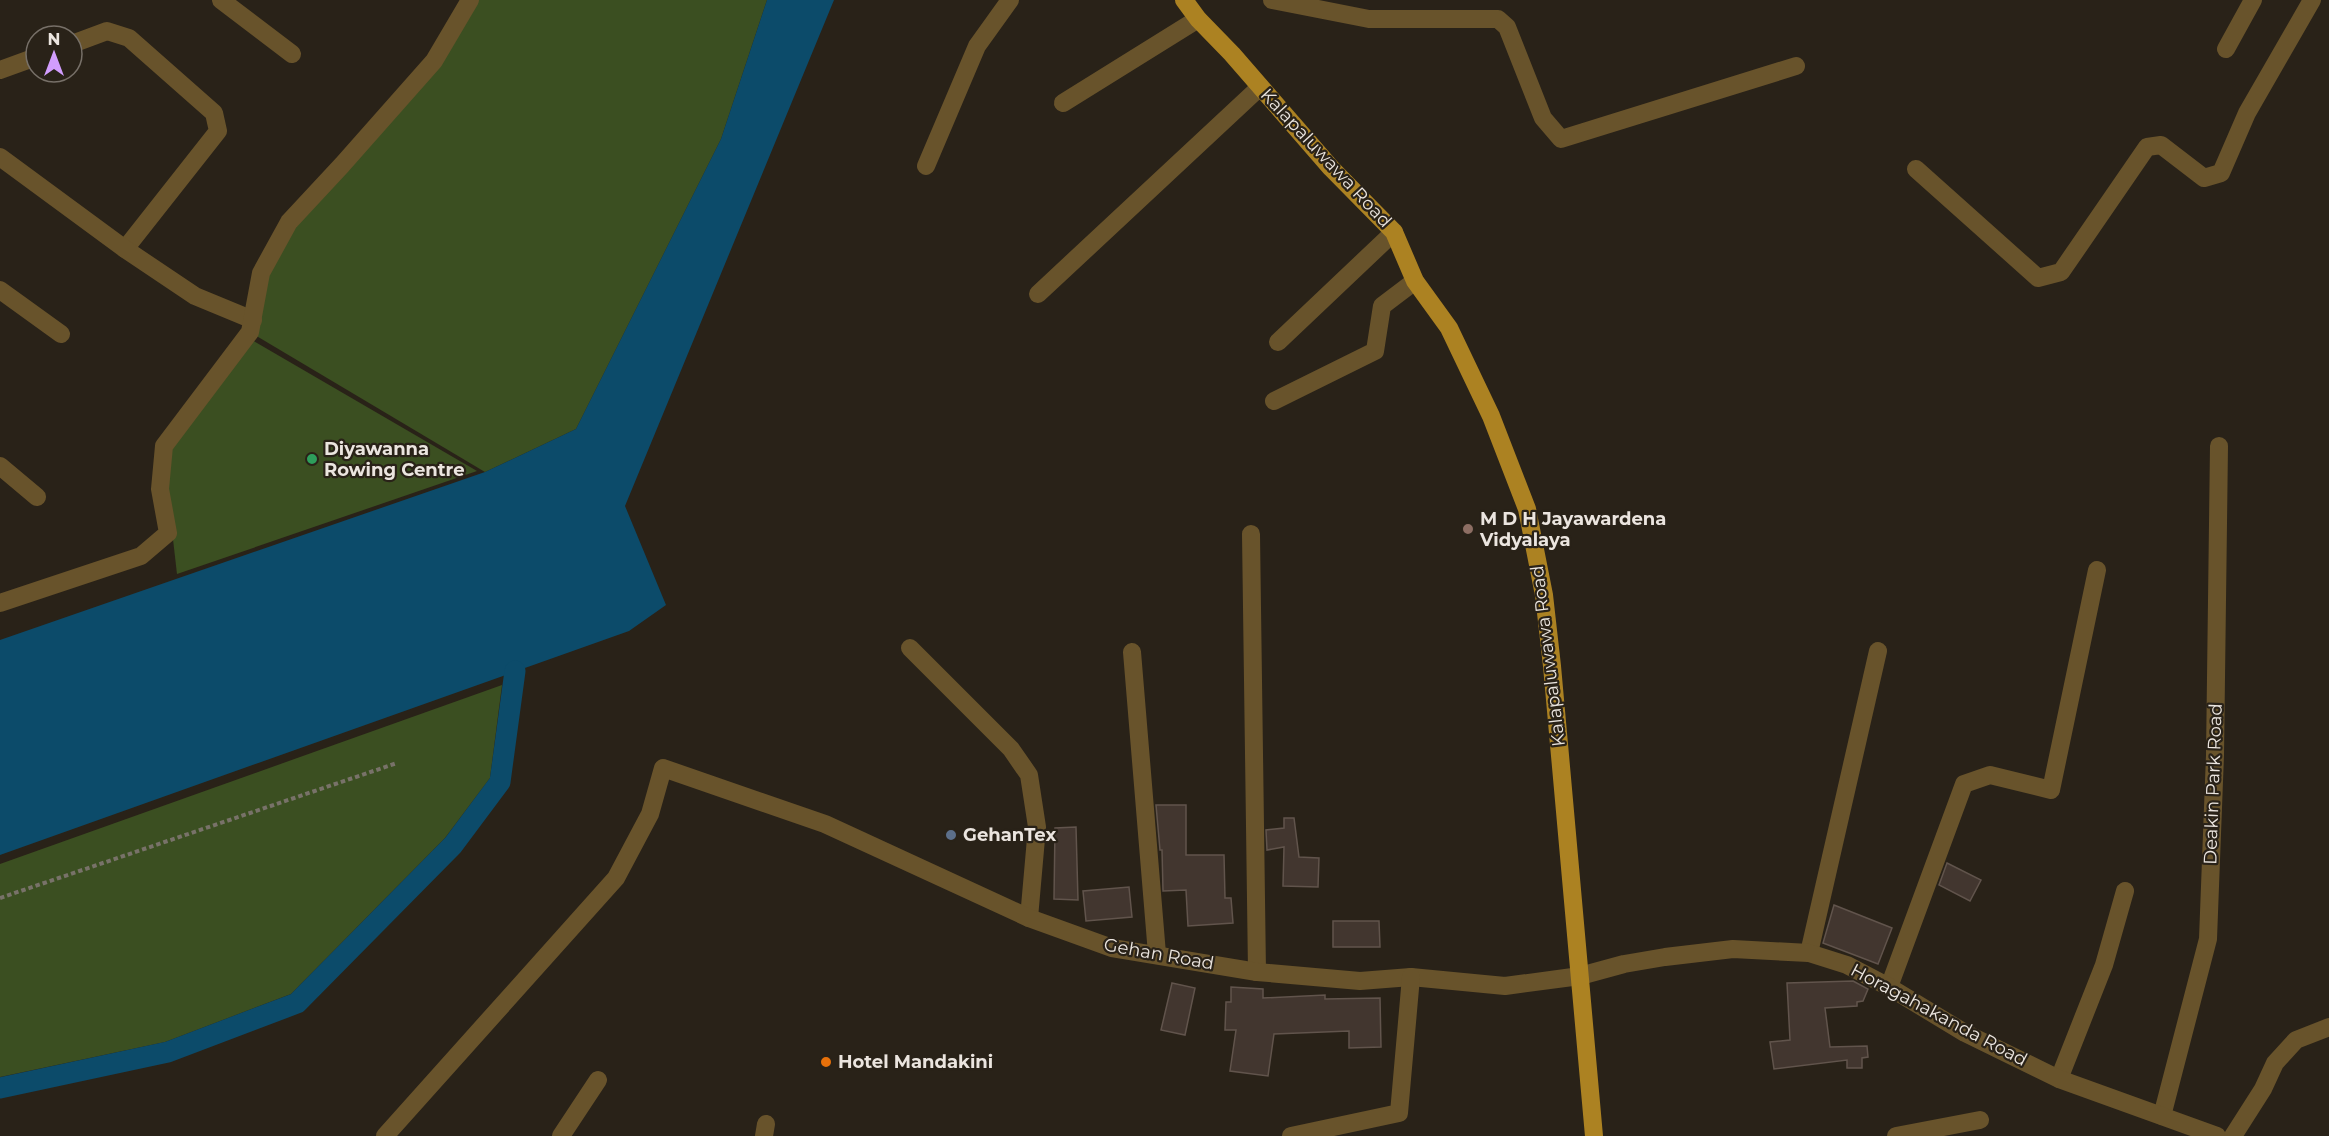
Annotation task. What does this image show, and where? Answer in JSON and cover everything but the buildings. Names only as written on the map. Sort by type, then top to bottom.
[{"type":"main road","name":"Kalapaluwawa Road","points":[[1184,0],[1198,19],[1331,168],[1394,232],[1415,281],[1449,328],[1491,416],[1527,509],[1544,595],[1552,666],[1594,1136]]},
{"type":"street","points":[[221,0],[292,54]]},
{"type":"street","points":[[0,603],[141,556],[168,532],[160,489],[164,446],[250,332],[261,273],[289,222],[434,61],[470,0]]},
{"type":"street","points":[[926,166],[977,46],[1010,0]]},
{"type":"street","points":[[1276,0],[1369,19],[1498,19],[1507,27],[1543,118],[1561,139],[1797,66]]},
{"type":"street","points":[[2226,49],[2253,0]]},
{"type":"street","points":[[1916,169],[2038,278],[2061,272],[2147,147],[2161,145],[2204,178],[2221,173],[2247,113],[2312,0]]},
{"type":"street","points":[[1063,102],[1198,19]]},
{"type":"street","points":[[84,40],[107,31],[129,38],[214,113],[218,131],[125,249]]},
{"type":"street","points":[[0,70],[24,61]]},
{"type":"street","points":[[1038,294],[1260,87]]},
{"type":"street","points":[[0,156],[125,249],[195,296],[253,320]]},
{"type":"street","points":[[1278,342],[1394,232]]},
{"type":"street","points":[[1274,401],[1375,351],[1382,306],[1415,281]]},
{"type":"street","points":[[0,290],[61,334]]},
{"type":"street","name":"Deakin Park Road","points":[[2162,1116],[2208,939],[2215,743],[2219,446]]},
{"type":"street","points":[[0,466],[37,497]]},
{"type":"street","points":[[1251,534],[1257,972]]},
{"type":"street","points":[[1889,987],[1964,784],[1990,775],[2051,790],[2097,570]]},
{"type":"street","points":[[910,648],[1011,749],[1029,775],[1037,826],[1029,918]]},
{"type":"street","points":[[1809,953],[1878,651]]},
{"type":"street","points":[[1132,652],[1157,954]]},
{"type":"street","name":"Gehan Road","points":[[385,1136],[616,878],[650,814],[663,768],[825,824],[1029,918],[1112,948],[1257,972],[1359,981],[1411,977],[1505,986],[1580,976]]},
{"type":"street","points":[[2059,1079],[2104,965],[2125,891]]},
{"type":"street","name":"Horagahakanda Road","points":[[1580,976],[1624,964],[1733,949],[1809,953],[1847,965],[1889,987],[1965,1033],[2059,1079],[2217,1136]]},
{"type":"street","points":[[1291,1136],[1399,1113],[1411,977]]},
{"type":"street","points":[[2233,1136],[2264,1089],[2275,1063],[2296,1040],[2329,1027]]},
{"type":"street","points":[[561,1136],[598,1080]]},
{"type":"street","points":[[1896,1136],[1980,1120]]},
{"type":"path","points":[[0,898],[397,763]]},
{"type":"green space","points":[[470,0],[767,0],[721,139],[576,429],[485,472],[250,332],[261,273]]},
{"type":"green space","name":"Diyawanna Rowing Centre","points":[[252,340],[477,471],[177,574],[167,487],[170,446]]},
{"type":"green space","points":[[502,685],[490,778],[445,838],[291,994],[165,1042],[0,1077],[0,864]]},
{"type":"water","points":[[767,0],[834,0],[625,506],[666,605],[629,631],[0,855],[0,640],[485,472],[576,429],[721,139]]},
{"type":"waterway","points":[[0,1088],[168,1052],[297,1003],[453,845],[500,782],[515,671]]},
{"type":"place","name":"Diyawanna Rowing Centre","points":[[312,459]]},
{"type":"place","name":"M D H Jayawardena Vidyalaya","points":[[1468,529]]},
{"type":"place","name":"GehanTex","points":[[951,835]]},
{"type":"place","name":"Hotel Mandakini","points":[[826,1062]]}]
